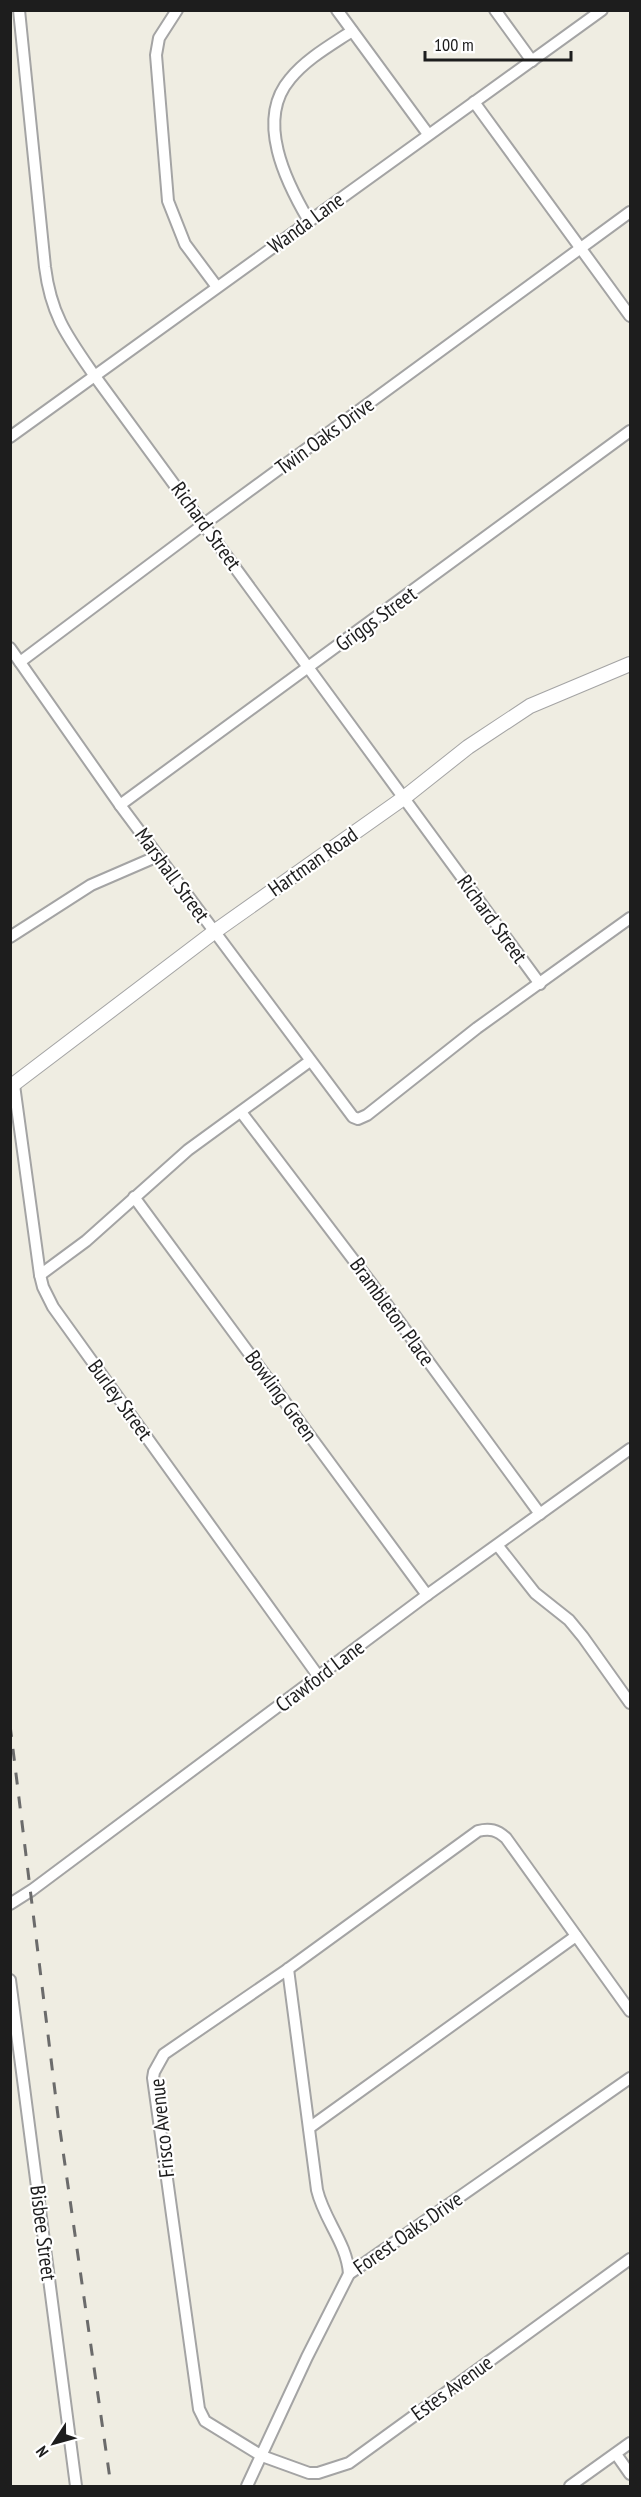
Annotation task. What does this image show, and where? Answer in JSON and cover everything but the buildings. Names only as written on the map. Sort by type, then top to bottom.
[{"type":"street","name":"Richard Street","points":[[19,10],[48,292],[59,323],[94,375],[540,984]]},
{"type":"street","points":[[177,10],[159,38],[156,55],[168,201],[185,244],[217,287]]},
{"type":"street","points":[[338,10],[428,134]]},
{"type":"street","points":[[495,10],[532,61]]},
{"type":"street","name":"Wanda Lane","points":[[10,437],[602,10]]},
{"type":"street","points":[[309,221],[285,175],[279,153],[275,122],[276,106],[290,78],[305,64],[352,31]]},
{"type":"street","points":[[474,102],[630,316]]},
{"type":"street","name":"Twin Oaks Drive","points":[[20,662],[204,524],[630,212]]},
{"type":"street","name":"Griggs Street","points":[[120,805],[630,431]]},
{"type":"street","name":"Marshall Street","points":[[10,648],[120,805],[353,1117],[358,1119],[367,1115],[477,1028],[540,984]]},
{"type":"street","name":"Hartman Road","points":[[12,1086],[214,932],[405,797],[468,747],[530,706],[630,664]]},
{"type":"street","points":[[10,937],[91,885],[158,856]]},
{"type":"street","points":[[540,984],[630,918]]},
{"type":"street","points":[[40,1275],[87,1241],[188,1150],[310,1061]]},
{"type":"street","name":"Burley Street","points":[[12,1086],[40,1275],[53,1307],[319,1677]]},
{"type":"street","name":"Brambleton Place","points":[[241,1112],[371,1283],[540,1514]]},
{"type":"street","name":"Bowling Green","points":[[134,1197],[427,1595]]},
{"type":"street","name":"Crawford Lane","points":[[10,1904],[427,1595],[630,1449]]},
{"type":"street","points":[[498,1546],[535,1593],[569,1620],[630,1703]]},
{"type":"street","name":"Frisco Avenue","points":[[262,2456],[205,2421],[199,2409],[154,2072],[164,2054],[288,1969],[478,1830],[487,1828],[497,1831],[506,1838],[576,1936]]},
{"type":"street","points":[[309,2128],[576,1936],[630,2011]]},
{"type":"street","points":[[288,1969],[320,2202],[343,2248],[348,2261],[349,2274]]},
{"type":"street","name":"Bisbee Street","points":[[10,1980],[76,2487]]},
{"type":"street","name":"Forest Oaks Drive","points":[[248,2487],[307,2357],[349,2274],[630,2078]]},
{"type":"street","name":"Estes Avenue","points":[[262,2456],[309,2473],[327,2471],[349,2463],[630,2259]]},
{"type":"street","points":[[570,2487],[630,2443]]},
{"type":"street","points":[[615,2454],[630,2474]]},
{"type":"railway","points":[[10,1725],[58,2116],[111,2486]]}]
